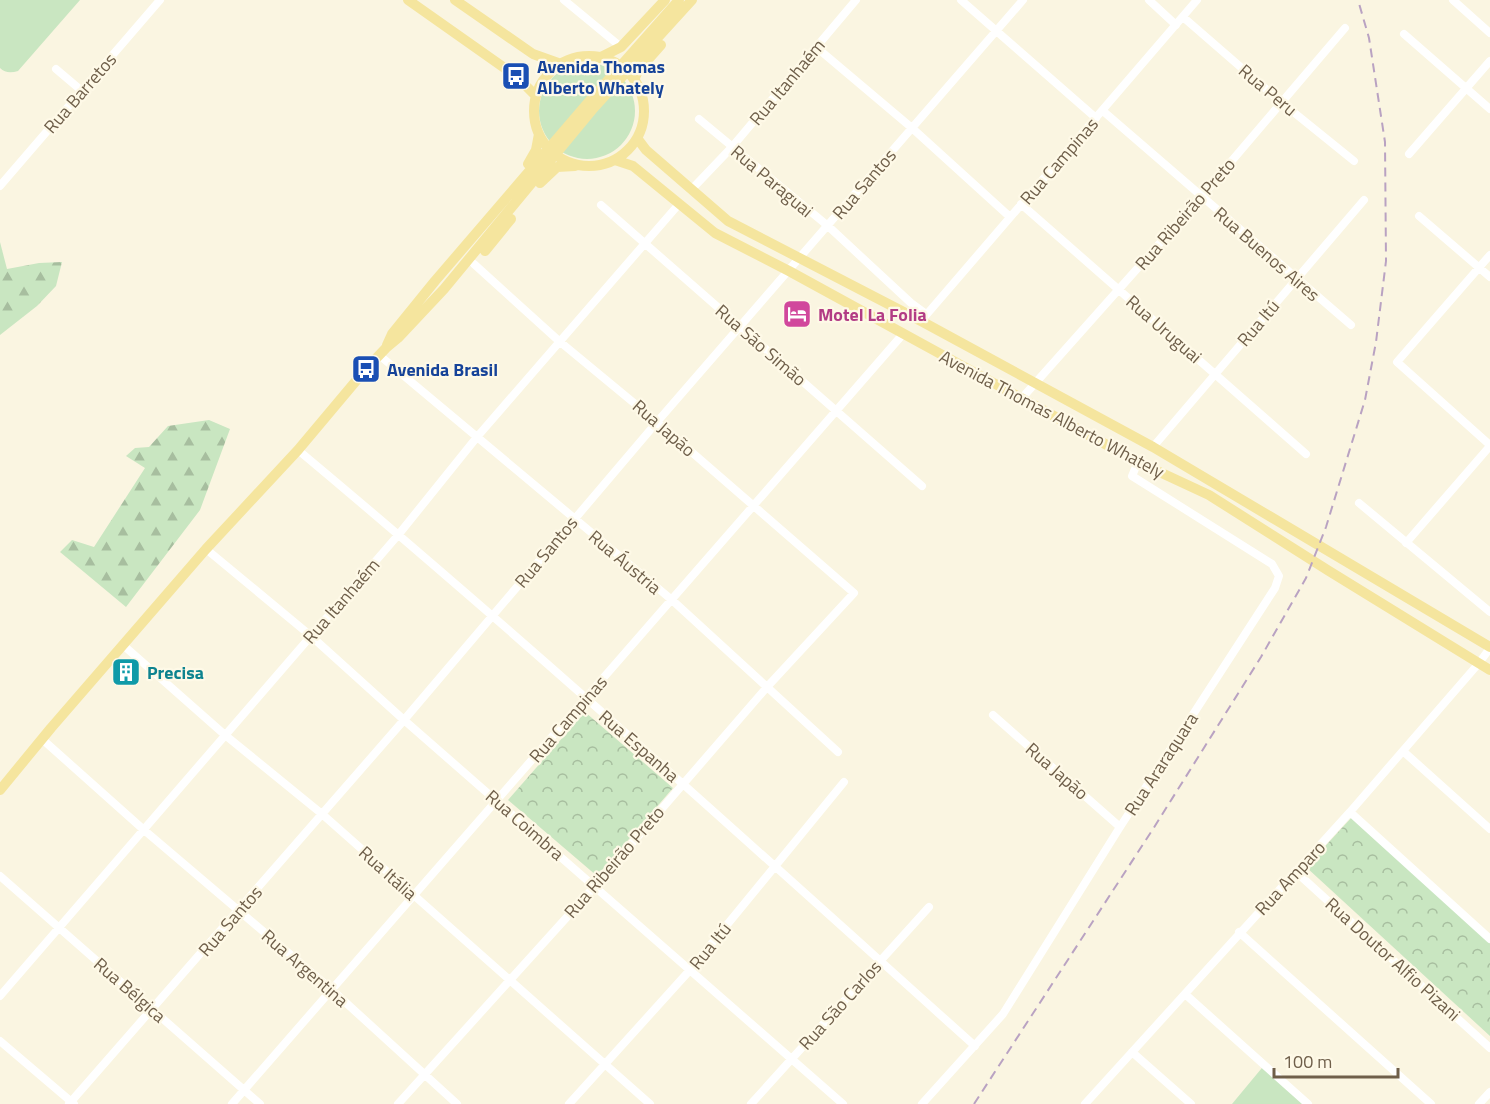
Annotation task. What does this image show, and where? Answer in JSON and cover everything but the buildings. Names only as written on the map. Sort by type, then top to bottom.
[{"type":"main road","points":[[408,0],[516,76],[536,96]]},
{"type":"main road","points":[[455,0],[533,54],[561,64]]},
{"type":"main road","points":[[584,166],[570,163],[557,156],[546,146],[539,134],[534,115],[536,96],[541,83],[561,64],[573,59],[600,57],[621,48],[665,0]]},
{"type":"main road","points":[[0,790],[123,645],[298,450],[343,395],[382,351],[399,338],[444,289],[487,229],[586,105],[679,0]]},
{"type":"main road","points":[[382,351],[392,334],[435,281],[487,229],[692,0]]},
{"type":"main road","points":[[634,80],[638,71],[699,0]]},
{"type":"main road","points":[[444,289],[474,264],[548,174],[557,167],[600,165],[615,160],[628,150],[637,138],[643,124],[644,109],[641,94],[634,80],[624,69],[600,57]]},
{"type":"main road","points":[[435,281],[453,252],[534,156],[539,134]]},
{"type":"main road","name":"Avenida Thomas Alberto Whately","points":[[637,138],[646,150],[728,221],[923,318],[1153,447],[1490,647]]},
{"type":"main road","name":"Avenida Thomas Alberto Whately","points":[[615,160],[633,166],[715,233],[789,271],[1138,462],[1209,495],[1490,670]]},
{"type":"street","name":"Rua Barretos","points":[[0,186],[160,0]]},
{"type":"street","points":[[564,0],[621,48]]},
{"type":"street","name":"Rua Itanhaém","points":[[692,190],[732,147],[856,0]]},
{"type":"street","name":"Rua Buenos Aires","points":[[961,0],[1201,197],[1351,325]]},
{"type":"street","name":"Rua Santos","points":[[71,1103],[404,720],[657,422],[1023,0]]},
{"type":"street","points":[[1149,0],[1176,25]]},
{"type":"street","name":"Rua Campinas","points":[[923,318],[1197,0]]},
{"type":"street","points":[[1453,0],[1490,33]]},
{"type":"street","name":"Rua Peru","points":[[1183,17],[1354,162]]},
{"type":"street","name":"Rua Ribeirão Preto","points":[[1022,398],[1201,197],[1345,28]]},
{"type":"street","points":[[1404,34],[1490,109]]},
{"type":"street","points":[[816,47],[912,128],[1010,217]]},
{"type":"street","points":[[1409,154],[1490,61]]},
{"type":"street","points":[[56,69],[82,91]]},
{"type":"street","name":"Rua Paraguai","points":[[699,119],[828,226],[911,303],[923,318]]},
{"type":"street","name":"Rua Itú","points":[[1153,447],[1364,200]]},
{"type":"street","name":"Rua Itanhaém","points":[[0,996],[399,534],[477,437],[679,204]]},
{"type":"street","name":"Rua Uruguai","points":[[1021,204],[1306,454]]},
{"type":"street","name":"Rua São Simão","points":[[601,205],[922,486]]},
{"type":"street","points":[[1419,216],[1490,277]]},
{"type":"street","points":[[1406,543],[1490,446],[1397,362],[1490,255]]},
{"type":"street","name":"Rua Japão","points":[[474,264],[560,341],[854,593]]},
{"type":"street","name":"Rua Campinas","points":[[232,1104],[903,334]]},
{"type":"street","name":"Rua Áustria","points":[[382,351],[477,437],[672,600],[838,752]]},
{"type":"street","name":"Rua Espanha","points":[[298,450],[399,534],[775,865],[975,1046]]},
{"type":"street","name":"Rua Araraquara","points":[[922,1104],[1004,1014],[1120,827],[1275,588],[1279,576],[1272,564],[1132,477],[1138,462]]},
{"type":"street","points":[[1359,503],[1490,612]]},
{"type":"street","name":"Rua Coimbra","points":[[207,549],[311,636],[843,1104]]},
{"type":"street","name":"Rua Ribeirão Preto","points":[[398,1104],[595,886],[767,687],[854,593]]},
{"type":"street","name":"Rua Itália","points":[[123,645],[225,735],[322,814],[650,1104]]},
{"type":"street","name":"Rua Amparo","points":[[1085,1104],[1404,752],[1490,647]]},
{"type":"street","name":"Rua Japão","points":[[993,715],[1120,827]]},
{"type":"street","name":"Rua Argentina","points":[[42,739],[144,830],[332,990],[458,1104]]},
{"type":"street","points":[[1404,752],[1490,829]]},
{"type":"street","name":"Rua Itú","points":[[570,1104],[690,970],[844,782]]},
{"type":"street","points":[[1350,812],[1490,939]]},
{"type":"street","name":"Rua Doutor Alfio Pizani","points":[[1296,871],[1490,1048]]},
{"type":"street","name":"Rua Bélgica","points":[[0,876],[260,1104]]},
{"type":"street","name":"Rua São Carlos","points":[[751,1104],[929,907]]},
{"type":"street","points":[[1239,932],[1431,1104]]},
{"type":"street","points":[[1185,994],[1308,1104]]},
{"type":"street","points":[[0,1041],[71,1103]]},
{"type":"street","points":[[1132,1052],[1191,1104]]},
{"type":"street","points":[[1479,1104],[1490,1092]]},
{"type":"green space","points":[[0,0],[80,0],[18,71],[11,72],[0,68]]},
{"type":"green space","points":[[587,63],[605,67],[621,77],[631,93],[635,111],[631,129],[621,145],[605,155],[587,159],[569,155],[553,145],[543,129],[539,111],[543,93],[553,77],[569,67]]},
{"type":"green space","points":[[0,242],[7,269],[39,263],[62,262],[56,286],[37,306],[0,335]]},
{"type":"green space","points":[[209,420],[230,429],[200,510],[126,607],[60,552],[72,540],[94,547],[145,468],[126,456],[135,448],[149,447],[168,426]]},
{"type":"green space","points":[[585,712],[673,788],[597,876],[508,800]]},
{"type":"green space","points":[[1352,817],[1490,943],[1490,1036],[1306,867]]},
{"type":"green space","points":[[1266,1063],[1310,1104],[1232,1104]]},
{"type":"railway","points":[[974,1104],[1153,829],[1261,657],[1306,578],[1326,527],[1365,400],[1376,342],[1386,261],[1385,142],[1369,38],[1358,0]]},
{"type":"place","name":"Avenida Thomas Alberto Whately","points":[[516,76]]},
{"type":"place","name":"Motel La Folia","points":[[797,314]]},
{"type":"place","name":"Avenida Brasil","points":[[366,369]]},
{"type":"place","name":"Precisa","points":[[126,672]]}]
